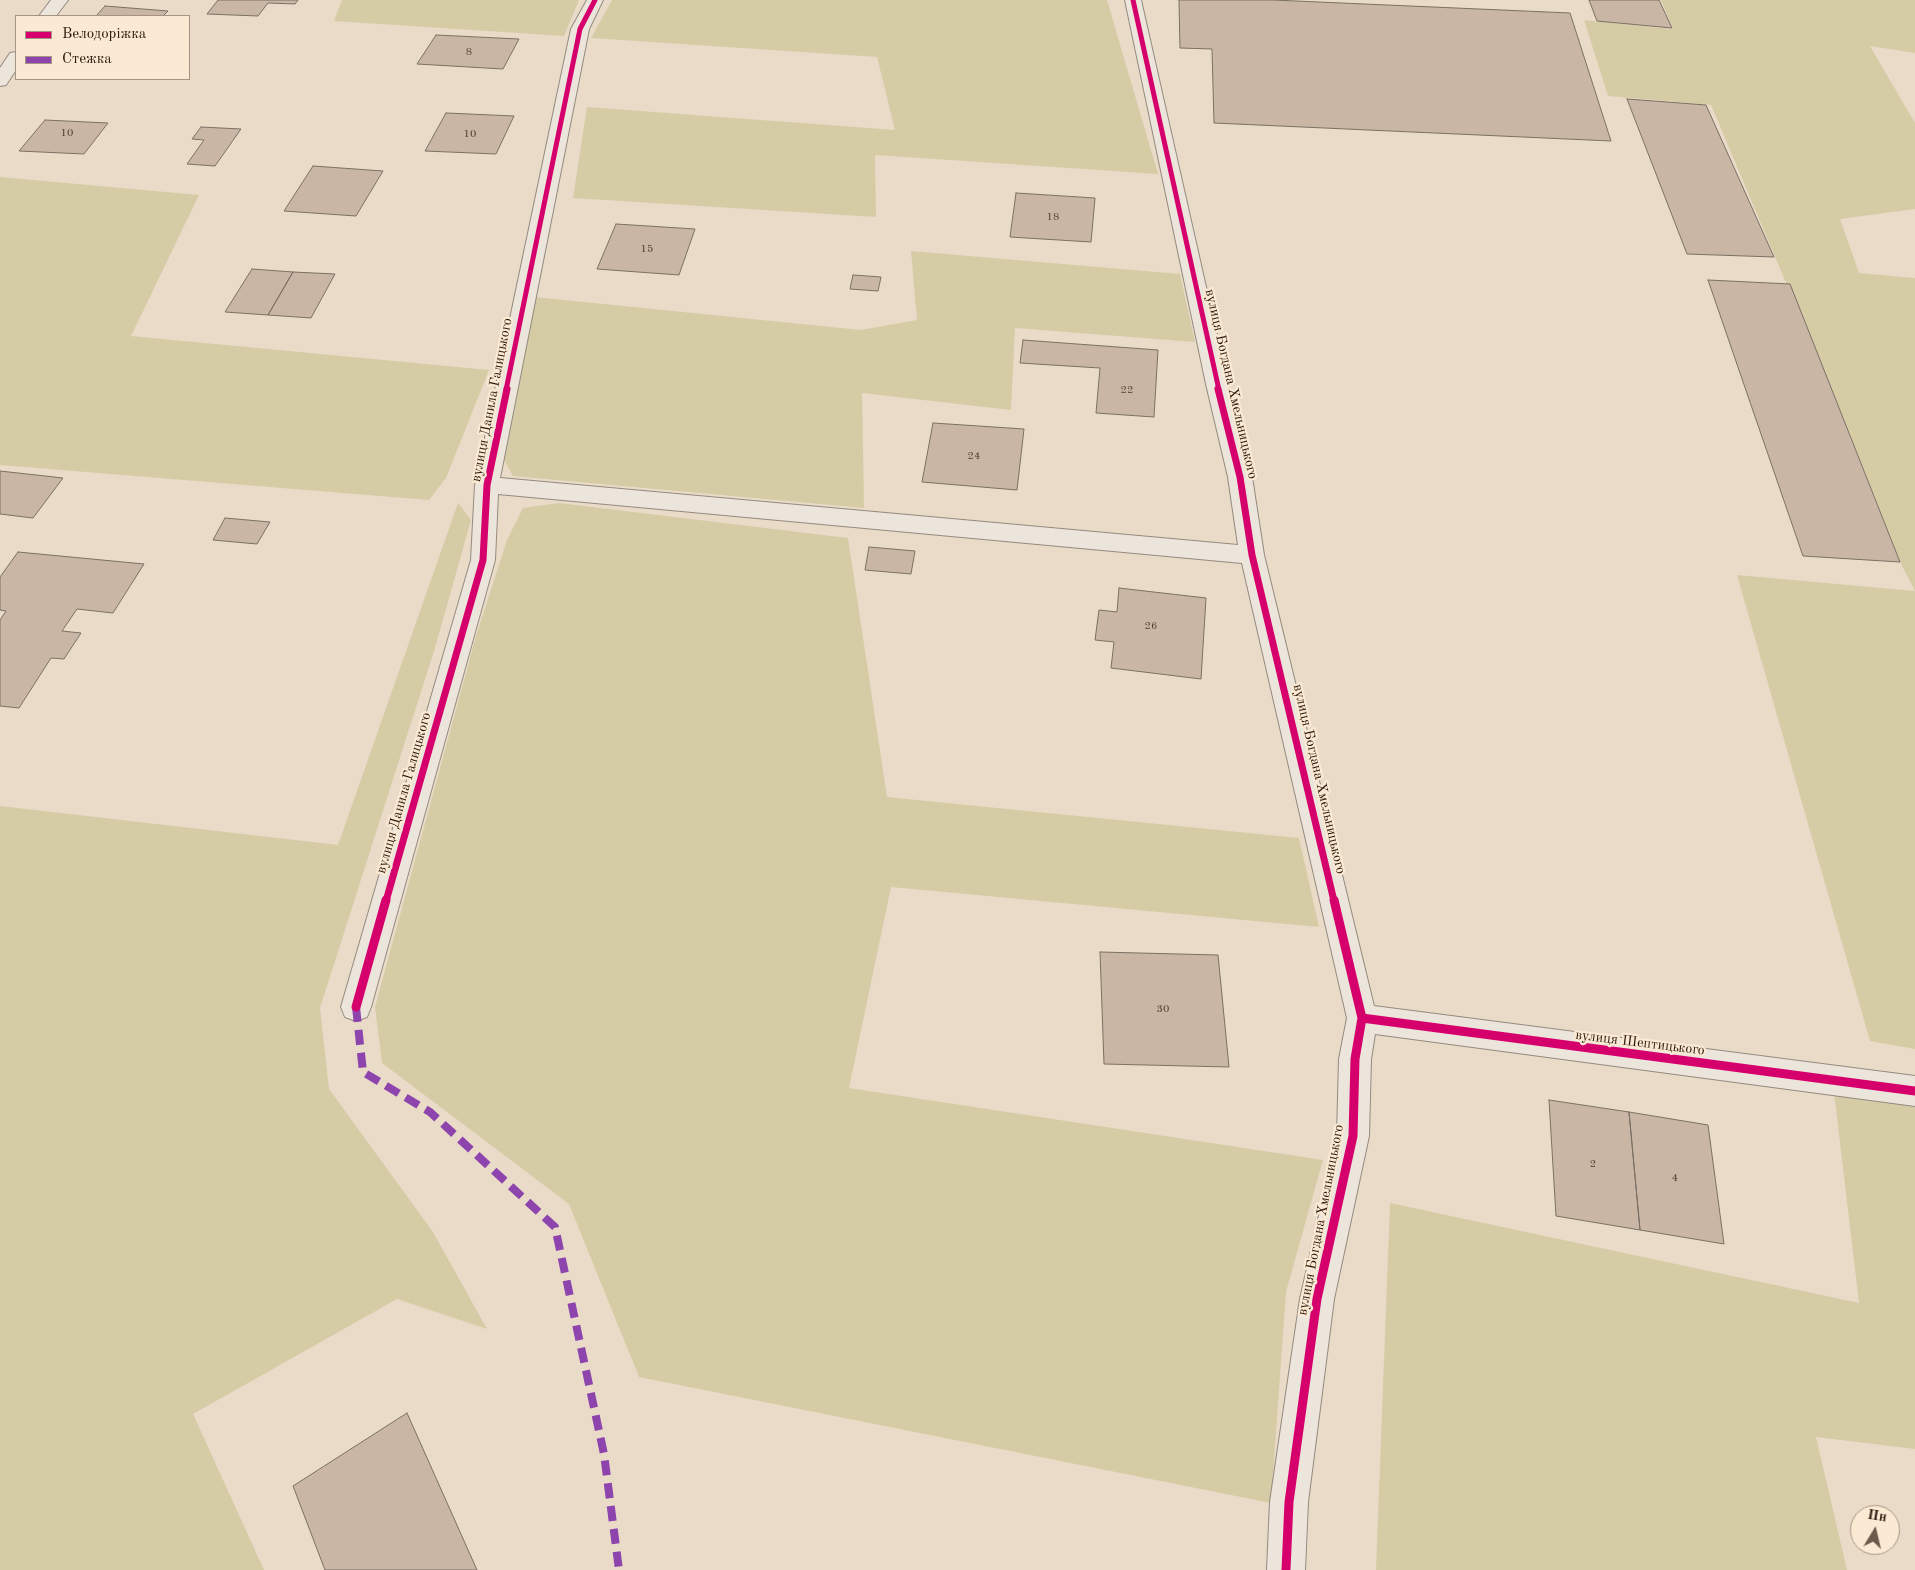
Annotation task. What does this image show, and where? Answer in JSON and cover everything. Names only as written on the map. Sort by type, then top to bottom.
[{"type":"street","points":[[48,15],[60,0]]},
{"type":"street","name":"вулиця Данила Галицького","points":[[356,1007],[484,560],[487,485],[580,29],[595,0]]},
{"type":"street","name":"вулиця Богдана Хмельницького","points":[[1133,0],[1217,384],[1240,477],[1252,555],[1362,1018],[1355,1059],[1353,1136],[1317,1299],[1289,1502],[1286,1570]]},
{"type":"street","points":[[0,81],[15,58]]},
{"type":"street","points":[[487,485],[1252,555]]},
{"type":"street","name":"вулиця Шептицького","points":[[1362,1018],[1915,1091]]},
{"type":"shaded area","points":[[342,0],[579,0],[564,36],[334,21]]},
{"type":"shaded area","points":[[612,0],[1107,0],[1158,174],[875,155],[876,217],[573,198],[587,107],[895,130],[877,57],[591,38]]},
{"type":"shaded area","points":[[1661,0],[1915,0],[1915,53],[1870,46],[1915,123],[1915,209],[1840,219],[1859,273],[1915,278],[1915,591],[1900,562],[1851,437],[1711,105],[1608,96],[1584,20],[1673,29]]},
{"type":"shaded area","points":[[0,177],[199,195],[131,336],[489,370],[446,478],[429,500],[0,465]]},
{"type":"shaded area","points":[[911,251],[1180,274],[1195,342],[1015,328],[1011,410],[862,393],[864,508],[513,476],[504,460],[534,297],[861,330],[917,320]]},
{"type":"shaded area","points":[[458,503],[471,520],[435,648],[320,1008],[329,1089],[433,1232],[487,1329],[397,1299],[193,1414],[264,1570],[0,1570],[0,806],[338,845]]},
{"type":"shaded area","points":[[559,503],[848,538],[887,797],[1299,838],[1319,927],[891,887],[849,1088],[1323,1160],[1286,1292],[1271,1503],[639,1377],[569,1204],[382,1063],[375,1007],[476,636],[507,540],[523,508]]},
{"type":"shaded area","points":[[1737,575],[1915,591],[1915,1049],[1870,1041]]},
{"type":"shaded area","points":[[1834,1092],[1915,1107],[1915,1449],[1816,1437],[1847,1570],[1376,1570],[1390,1203],[1859,1303]]},
{"type":"building","points":[[218,0],[298,0],[295,4],[268,3],[258,16],[207,14]]},
{"type":"building","points":[[1179,0],[1273,0],[1570,13],[1611,141],[1214,123],[1212,49],[1180,48]]},
{"type":"building","points":[[1589,0],[1659,0],[1672,28],[1597,21]]},
{"type":"building","points":[[105,6],[168,11],[164,15],[97,15]]},
{"type":"building","points":[[436,35],[519,39],[503,69],[417,64]]},
{"type":"building","points":[[1627,99],[1706,105],[1774,257],[1687,254]]},
{"type":"building","points":[[446,113],[514,116],[496,154],[425,151]]},
{"type":"building","points":[[45,120],[108,123],[84,154],[19,151]]},
{"type":"building","points":[[201,127],[241,129],[215,166],[187,164],[204,140],[192,139]]},
{"type":"building","points":[[313,166],[383,171],[356,216],[284,211]]},
{"type":"building","points":[[1016,193],[1095,198],[1091,242],[1010,237]]},
{"type":"building","points":[[616,224],[695,229],[679,275],[597,269]]},
{"type":"building","points":[[252,269],[293,272],[268,315],[225,312]]},
{"type":"building","points":[[293,272],[335,274],[311,318],[268,315]]},
{"type":"building","points":[[853,275],[881,277],[878,291],[850,289]]},
{"type":"building","points":[[1708,280],[1790,284],[1900,562],[1803,556]]},
{"type":"building","points":[[1023,340],[1158,350],[1154,417],[1096,413],[1100,368],[1020,363]]},
{"type":"building","points":[[933,423],[1024,429],[1017,490],[922,482]]},
{"type":"building","points":[[0,471],[63,478],[33,518],[0,514]]},
{"type":"building","points":[[225,518],[270,522],[257,544],[213,540]]},
{"type":"building","points":[[869,547],[915,551],[911,574],[865,570]]},
{"type":"building","points":[[18,552],[144,564],[113,613],[77,609],[62,631],[81,633],[64,659],[51,658],[19,708],[0,706],[0,620],[6,611],[0,610],[0,577]]},
{"type":"building","points":[[1119,588],[1206,598],[1201,679],[1111,668],[1114,642],[1095,640],[1099,610],[1117,612]]},
{"type":"building","points":[[1100,952],[1218,955],[1229,1067],[1104,1064]]},
{"type":"building","points":[[1549,1100],[1629,1112],[1640,1230],[1556,1216]]},
{"type":"building","points":[[1629,1112],[1708,1125],[1724,1244],[1640,1230]]},
{"type":"building","points":[[407,1413],[477,1570],[325,1570],[293,1486]]},
{"type":"marked path","points":[[356,1007],[363,1072],[430,1112],[555,1227],[604,1454],[619,1570]]},
{"type":"cycle path","points":[[356,1007],[483,560],[487,485],[580,29],[595,0]]},
{"type":"cycle path","points":[[1133,0],[1217,384],[1240,477],[1252,555],[1362,1018],[1355,1059],[1353,1136],[1317,1299],[1289,1502],[1286,1570]]},
{"type":"cycle path","points":[[1362,1018],[1915,1091]]}]
